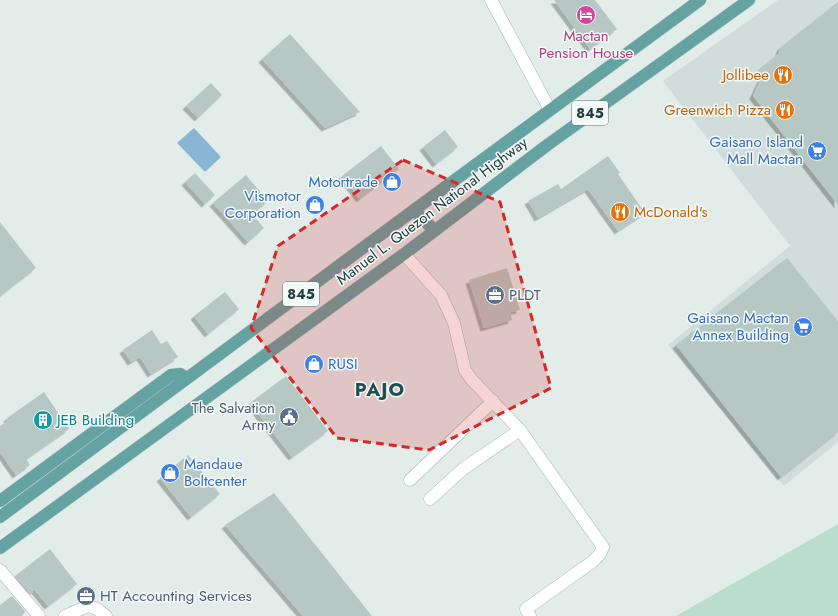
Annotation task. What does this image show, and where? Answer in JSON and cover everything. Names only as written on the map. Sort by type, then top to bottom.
[{"type":"main road","name":"Manuel L. Quezon National Highway","points":[[0,517],[700,0]]},
{"type":"main road","name":"Manuel L. Quezon National Highway","points":[[0,548],[404,254],[564,132],[749,0]]},
{"type":"main road","points":[[414,210],[434,230]]},
{"type":"main road","points":[[0,501],[171,375],[180,374],[187,378]]},
{"type":"street","points":[[491,0],[550,110]]},
{"type":"street","points":[[404,254],[441,296],[454,323],[465,370],[472,380],[520,430],[603,546],[600,554],[592,562],[526,609],[530,616]]},
{"type":"street","points":[[410,480],[493,401]]},
{"type":"street","points":[[430,499],[463,469],[520,430]]},
{"type":"street","points":[[0,570],[39,616]]},
{"type":"street","points":[[65,616],[88,606],[97,609],[106,616]]},
{"type":"highlighted area","points":[[403,160],[500,202],[551,388],[429,450],[337,438],[251,328],[278,246]]},
{"type":"shaded area","points":[[778,0],[838,0],[838,442],[784,486],[668,345],[790,246],[663,81]]},
{"type":"green space","points":[[838,524],[838,616],[676,616]]},
{"type":"water","points":[[194,128],[221,157],[205,172],[177,143]]},
{"type":"building","name":"Mactan Pension House","points":[[554,0],[595,0],[617,29],[590,49]]},
{"type":"building","name":"Gaisano Island Mall Mactan","points":[[838,2],[838,205],[753,96],[763,74],[757,71],[778,54],[781,47]]},
{"type":"building","points":[[290,34],[360,112],[325,128],[262,59]]},
{"type":"building","points":[[211,83],[222,95],[198,118],[186,106]]},
{"type":"building","points":[[445,130],[458,147],[436,164],[423,147]]},
{"type":"building","points":[[381,146],[399,169],[360,199],[342,176]]},
{"type":"building","points":[[608,156],[620,173],[618,174],[645,213],[618,231],[588,189],[538,218],[528,201],[558,184],[561,189]]},
{"type":"building","points":[[195,173],[215,195],[205,204],[185,182]]},
{"type":"building","points":[[246,175],[268,201],[252,214],[264,228],[248,242],[213,203]]},
{"type":"building","points":[[0,222],[36,268],[0,296]]},
{"type":"building","points":[[787,258],[838,321],[838,432],[781,477],[676,345]]},
{"type":"building","name":"PLDT","points":[[507,268],[520,310],[510,312],[512,320],[484,328],[469,280]]},
{"type":"building","points":[[225,292],[239,309],[208,334],[194,316]]},
{"type":"building","points":[[152,330],[161,344],[167,341],[178,357],[151,374],[140,357],[131,362],[123,350]]},
{"type":"building","name":"The Salvation Army","points":[[286,376],[328,431],[292,457],[250,403]]},
{"type":"building","points":[[44,392],[69,429],[26,459],[30,465],[16,475],[0,452],[0,426],[8,421],[7,418]]},
{"type":"building","points":[[188,455],[220,494],[191,517],[160,478]]},
{"type":"building","points":[[274,493],[372,616],[303,616],[225,525]]},
{"type":"building","points":[[50,549],[77,584],[48,606],[34,589],[31,595],[15,576]]},
{"type":"building","points":[[12,596],[25,611],[22,616],[0,616],[0,605]]},
{"type":"place","name":"Mactan Pension House","points":[[586,15]]},
{"type":"place","name":"Jollibee","points":[[783,75]]},
{"type":"place","name":"Greenwich Pizza","points":[[785,110]]},
{"type":"place","name":"Gaisano Island Mall Mactan","points":[[817,151]]},
{"type":"place","name":"Motortrade","points":[[392,182]]},
{"type":"place","name":"Vismotor Corporation","points":[[315,205]]},
{"type":"place","name":"McDonald's","points":[[620,212]]},
{"type":"place","name":"PLDT","points":[[495,295]]},
{"type":"place","name":"Gaisano Mactan Annex Building","points":[[803,327]]},
{"type":"place","name":"RUSI","points":[[314,364]]},
{"type":"place","name":"The Salvation Army","points":[[289,417]]},
{"type":"place","name":"JEB Building","points":[[43,420]]},
{"type":"place","name":"Mandaue Boltcenter","points":[[170,473]]},
{"type":"place","name":"HT Accounting Services","points":[[86,596]]},
{"type":"district","name":"PAJO","points":[[380,389]]}]
